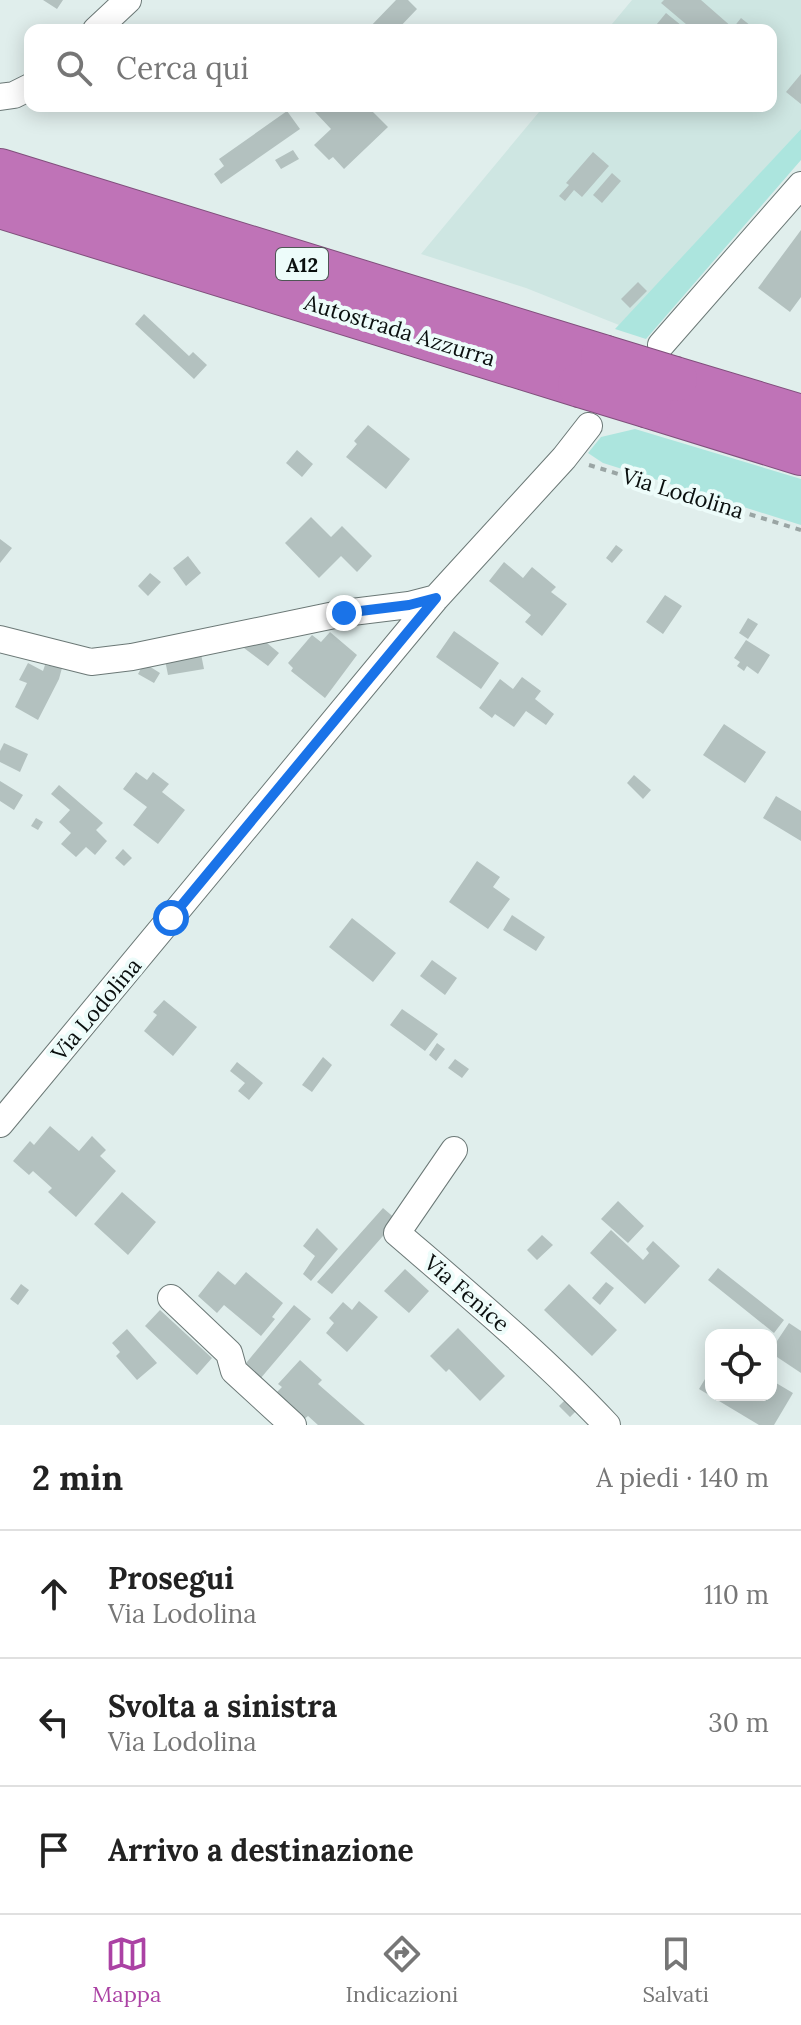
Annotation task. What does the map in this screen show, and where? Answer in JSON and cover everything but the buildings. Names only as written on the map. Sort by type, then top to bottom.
[{"type":"highway","name":"Autostrada Azzurra","points":[[0,171],[591,389]]},
{"type":"highway","name":"Autostrada Azzurra","points":[[0,206],[591,389],[662,377],[801,417]]},
{"type":"highway","name":"Autostrada Azzurra","points":[[662,377],[801,453]]},
{"type":"street","points":[[102,24],[128,0]]},
{"type":"street","points":[[0,97],[24,90]]},
{"type":"street","points":[[662,377],[801,185]]},
{"type":"street","name":"Via Lodolina","points":[[0,1124],[436,598],[564,458],[591,389]]},
{"type":"street","points":[[0,639],[91,662],[132,657],[344,613],[409,605],[436,598]]},
{"type":"street","name":"Via Fenice","points":[[454,1150],[397,1233],[495,1316],[607,1425]]},
{"type":"street","points":[[171,1298],[229,1353],[234,1371],[293,1425]]},
{"type":"path","name":"Via Lodolina","points":[[564,458],[801,530]]},
{"type":"shaded area","points":[[632,0],[801,0],[801,129],[619,325],[526,288],[421,254],[539,112],[777,112],[777,24],[612,24]]},
{"type":"shaded area","points":[[801,129],[801,160],[646,339],[615,329]]},
{"type":"shaded area","points":[[635,429],[801,479],[801,525],[603,463],[588,453],[601,437]]},
{"type":"route","points":[[171,918],[436,598],[409,605],[344,613]]}]
